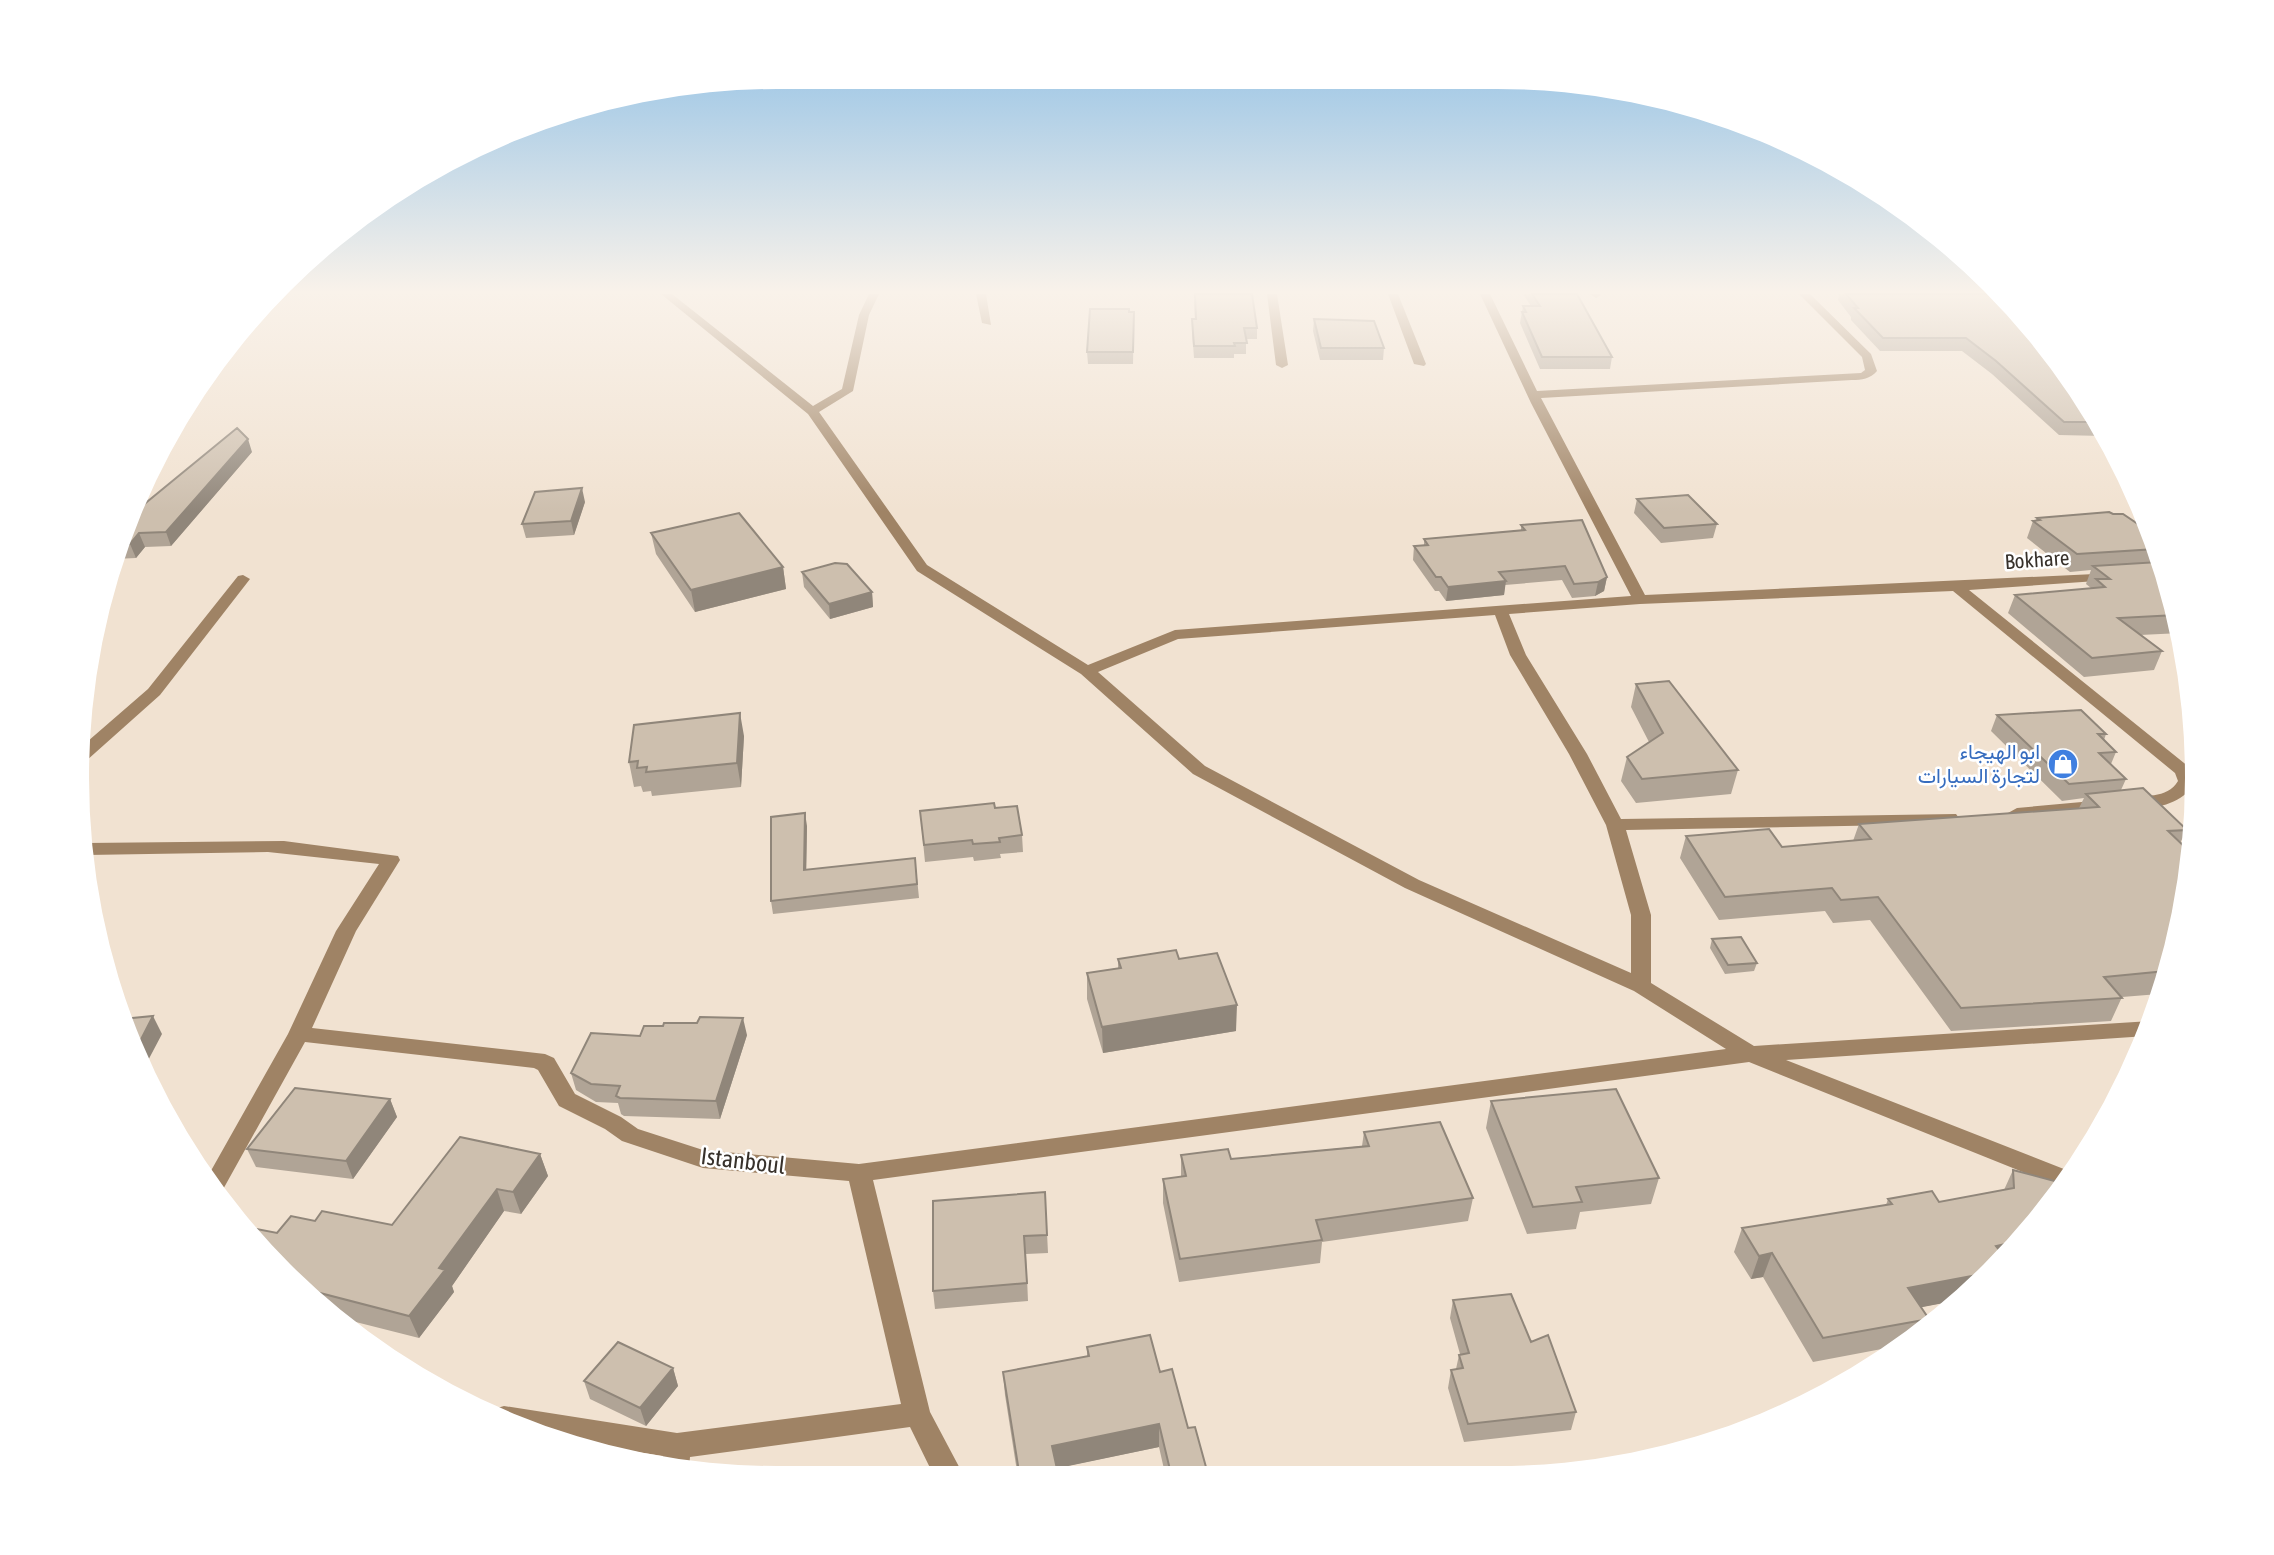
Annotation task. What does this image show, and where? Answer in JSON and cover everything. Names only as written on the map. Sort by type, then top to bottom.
[{"type":"street","points":[[757,367],[812,411],[922,568],[1087,671],[1199,770],[1412,884],[1641,986],[1750,1054],[2058,1176]]},
{"type":"street","points":[[812,411],[847,391],[852,367]]},
{"type":"street","points":[[1519,367],[1640,600]]},
{"type":"street","points":[[1533,395],[1864,376],[1871,371],[1870,367]]},
{"type":"street","name":"Bokhare","points":[[1087,671],[1175,635],[1640,600],[1956,586],[2121,575]]},
{"type":"street","points":[[90,748],[154,692],[243,579]]},
{"type":"street","points":[[1956,586],[2152,744],[2183,771],[2185,776]]},
{"type":"street","points":[[1501,612],[1518,655],[1578,754],[1615,825],[1641,915],[1641,986]]},
{"type":"street","points":[[1997,815],[2174,796],[2185,788]]},
{"type":"street","points":[[1615,825],[1970,818]]},
{"type":"street","points":[[93,849],[266,846],[327,849],[391,860],[346,930],[299,1034],[219,1179]]},
{"type":"street","name":"Istanboul","points":[[299,1034],[537,1060],[546,1064],[568,1100],[613,1122],[621,1131],[630,1135],[703,1159],[859,1173],[1750,1054],[2137,1029]]},
{"type":"street","points":[[859,1173],[917,1413],[943,1466]]},
{"type":"street","points":[[565,1432],[677,1457],[917,1413]]},
{"type":"building","points":[[2002,367],[2048,367],[2086,422],[2064,422]]},
{"type":"building","points":[[237,428],[248,439],[166,532],[139,533],[131,543],[148,501]]},
{"type":"building","points":[[582,488],[571,521],[522,524],[535,492]]},
{"type":"building","points":[[1688,495],[1717,524],[1664,528],[1637,499]]},
{"type":"building","points":[[2109,512],[2123,514],[2135,522],[2146,550],[2077,554],[2033,521],[2040,520],[2037,518]]},
{"type":"building","points":[[739,513],[783,567],[691,590],[651,533]]},
{"type":"building","points":[[1582,520],[1607,577],[1598,582],[1574,584],[1565,566],[1499,572],[1506,581],[1448,587],[1441,577],[1436,577],[1414,546],[1428,545],[1424,539],[1525,530],[1521,525]]},
{"type":"building","points":[[835,563],[847,564],[872,592],[829,604],[802,572]]},
{"type":"building","points":[[2150,563],[2165,616],[2118,618],[2162,651],[2092,658],[2015,595],[2105,587],[2096,579],[2110,579],[2093,566]]},
{"type":"building","points":[[1669,681],[1738,770],[1642,779],[1627,757],[1663,733],[1636,684]]},
{"type":"building","points":[[2081,710],[2106,734],[2098,734],[2116,752],[2099,753],[2126,779],[2069,784],[1997,715]]},
{"type":"building","points":[[740,713],[737,763],[646,772],[647,767],[637,768],[638,761],[629,762],[634,725]]},
{"type":"building","points":[[2143,788],[2183,826],[2182,830],[2168,831],[2181,844],[2172,912],[2156,972],[2104,977],[2122,998],[1961,1008],[1878,897],[1841,900],[1832,888],[1725,897],[1686,836],[1769,829],[1782,847],[1871,839],[1859,824],[2099,807],[2086,794]]},
{"type":"building","points":[[994,803],[995,808],[1017,806],[1022,835],[999,838],[1000,842],[973,844],[972,840],[924,845],[920,811]]},
{"type":"building","points":[[805,813],[804,870],[915,858],[917,884],[771,901],[771,817]]},
{"type":"building","points":[[1741,937],[1757,963],[1728,965],[1712,939]]},
{"type":"building","points":[[1176,950],[1179,959],[1217,953],[1237,1005],[1102,1027],[1087,973],[1121,968],[1118,959]]},
{"type":"building","points":[[153,1016],[141,1039],[133,1018]]},
{"type":"building","points":[[700,1017],[743,1018],[716,1101],[620,1098],[616,1096],[620,1086],[591,1084],[571,1073],[591,1033],[640,1036],[644,1026],[697,1023]]},
{"type":"building","points":[[295,1088],[390,1099],[346,1161],[247,1149]]},
{"type":"building","points":[[1616,1089],[1659,1178],[1576,1187],[1582,1202],[1533,1207],[1491,1101]]},
{"type":"building","points":[[1440,1122],[1473,1198],[1316,1220],[1322,1240],[1180,1259],[1163,1179],[1186,1176],[1181,1155],[1228,1149],[1231,1159],[1369,1146],[1364,1132]]},
{"type":"building","points":[[460,1137],[540,1154],[513,1192],[497,1189],[439,1268],[445,1270],[409,1316],[323,1294],[259,1229],[277,1233],[291,1216],[315,1221],[322,1211],[392,1225]]},
{"type":"building","points":[[2013,1170],[2054,1181],[2014,1231],[2001,1245],[1996,1246],[1998,1248],[1970,1276],[1908,1288],[1926,1315],[1919,1321],[1823,1338],[1772,1253],[1759,1256],[1742,1228],[1892,1204],[1888,1199],[1932,1191],[1939,1202],[2014,1188]]},
{"type":"building","points":[[1045,1192],[1047,1235],[1024,1236],[1027,1283],[933,1291],[933,1201]]},
{"type":"building","points":[[1511,1294],[1531,1342],[1548,1335],[1576,1412],[1468,1424],[1451,1370],[1463,1368],[1459,1355],[1469,1353],[1453,1300]]},
{"type":"building","points":[[1150,1335],[1160,1372],[1172,1369],[1188,1428],[1195,1427],[1206,1466],[1169,1466],[1159,1424],[1052,1446],[1056,1466],[1018,1466],[1003,1372],[1089,1356],[1087,1347]]},
{"type":"building","points":[[618,1342],[673,1368],[640,1408],[584,1381]]},
{"type":"place","name":"ابو الهيجاء لتجارة السيارات","points":[[2063,764]]}]
